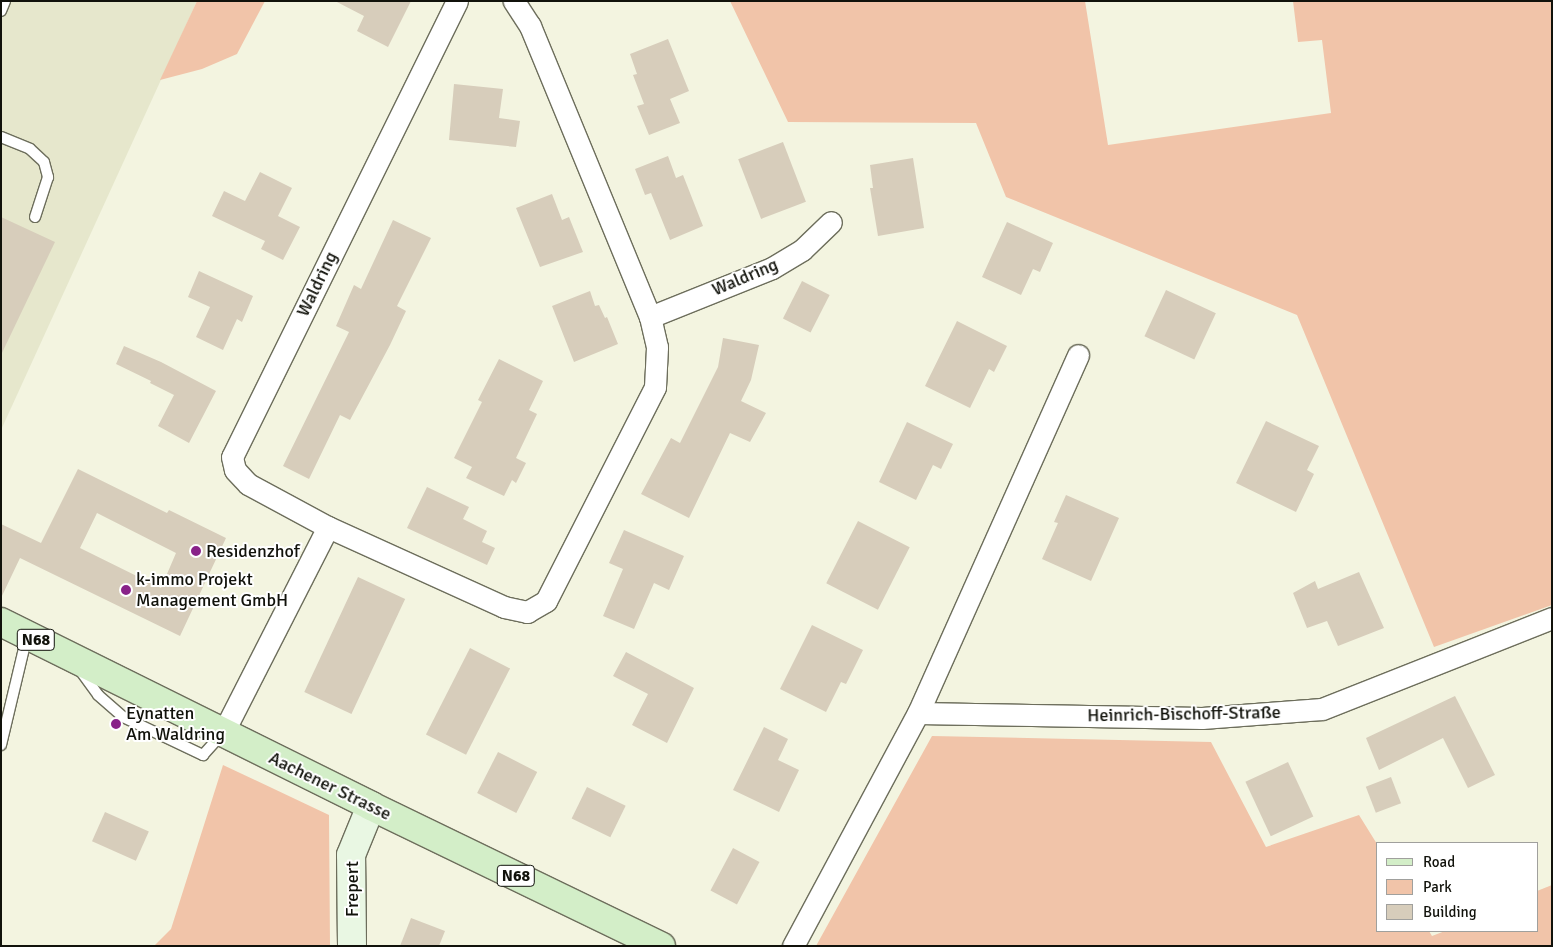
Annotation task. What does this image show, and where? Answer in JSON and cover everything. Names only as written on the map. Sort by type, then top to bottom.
[{"type":"main road","name":"Aachener Strasse","points":[[1,622],[371,806],[661,946]]},
{"type":"street","name":"Waldring","points":[[457,1],[232,457],[235,470],[248,484],[328,527],[504,606],[527,612],[546,601],[655,387],[657,347],[650,316],[530,26],[514,1]]},
{"type":"street","name":"Waldring","points":[[650,316],[772,268],[802,250],[831,222]]},
{"type":"street","points":[[792,946],[918,713],[1078,355]]},
{"type":"street","points":[[223,733],[328,527]]},
{"type":"street","name":"Heinrich-Bischoff-Straße","points":[[918,713],[1202,718],[1322,710],[1552,618]]},
{"type":"street","name":"Frepert","points":[[352,946],[350,855],[371,806]]},
{"type":"lane","points":[[1,11],[5,1]]},
{"type":"lane","points":[[1,137],[30,149],[44,162],[48,177],[35,217]]},
{"type":"lane","points":[[1,745],[27,635]]},
{"type":"shaded area","points":[[1,1],[197,1],[1,430]]},
{"type":"green space","points":[[197,1],[265,1],[237,54],[202,69],[160,80]]},
{"type":"green space","points":[[730,1],[1085,1],[1108,145],[1331,113],[1322,40],[1298,42],[1293,1],[1552,1],[1552,605],[1434,647],[1297,315],[1006,197],[976,123],[788,122]]},
{"type":"green space","points":[[932,736],[1211,742],[1266,847],[1359,815],[1376,842],[1376,932],[1430,932],[1432,936],[1442,932],[1538,932],[1538,891],[1552,885],[1552,946],[816,946]]},
{"type":"green space","points":[[223,765],[329,815],[330,946],[154,946],[171,929]]},
{"type":"building","points":[[335,1],[411,1],[388,47],[357,31],[364,16]]},
{"type":"building","points":[[668,39],[689,91],[670,99],[680,123],[649,135],[637,106],[644,104],[633,75],[637,74],[630,54]]},
{"type":"building","points":[[454,84],[503,89],[499,118],[520,121],[516,147],[449,140]]},
{"type":"building","points":[[783,142],[806,202],[761,219],[738,159]]},
{"type":"building","points":[[668,156],[676,178],[683,175],[703,226],[670,240],[651,193],[645,195],[635,169]]},
{"type":"building","points":[[913,158],[924,228],[878,236],[870,188],[873,188],[870,165]]},
{"type":"building","points":[[260,172],[292,188],[278,216],[300,227],[283,260],[261,249],[265,241],[212,216],[224,191],[245,201]]},
{"type":"building","points":[[552,194],[562,220],[569,217],[583,252],[540,267],[516,208]]},
{"type":"building","points":[[1,217],[55,242],[1,355]]},
{"type":"building","points":[[393,220],[431,238],[397,306],[406,311],[390,345],[350,420],[340,415],[309,479],[283,466],[349,332],[336,326],[354,285],[361,289]]},
{"type":"building","points":[[1007,222],[1053,243],[1040,272],[1033,269],[1021,295],[982,277]]},
{"type":"building","points":[[199,271],[253,296],[242,322],[237,319],[223,350],[196,337],[210,307],[188,297]]},
{"type":"building","points":[[802,281],[830,295],[811,332],[783,318]]},
{"type":"building","points":[[1166,290],[1216,313],[1194,359],[1144,336]]},
{"type":"building","points":[[590,291],[595,306],[599,305],[605,318],[607,317],[618,344],[574,362],[552,306]]},
{"type":"building","points":[[957,321],[1007,346],[994,372],[989,369],[970,408],[925,386]]},
{"type":"building","points":[[723,338],[759,345],[751,380],[741,401],[766,413],[750,442],[730,433],[689,518],[641,494],[671,438],[680,443],[718,367]]},
{"type":"building","points":[[124,346],[161,362],[216,391],[189,443],[158,426],[174,395],[150,383],[151,381],[116,364]]},
{"type":"building","points":[[499,359],[543,381],[529,410],[537,414],[516,458],[526,463],[516,483],[512,480],[504,496],[466,478],[472,467],[454,458],[482,402],[478,400]]},
{"type":"building","points":[[1266,421],[1319,446],[1307,470],[1314,474],[1296,512],[1236,483]]},
{"type":"building","points":[[907,422],[953,444],[941,469],[933,465],[916,500],[879,482]]},
{"type":"building","name":"Residenzhof","points":[[78,469],[167,513],[169,510],[226,538],[180,636],[20,558],[1,598],[1,524],[41,543]],"holes":[[[97,513],[176,553],[161,588],[80,548]]]},
{"type":"building","points":[[427,487],[469,507],[463,519],[487,531],[482,542],[495,548],[487,565],[407,528]]},
{"type":"building","points":[[1066,495],[1119,518],[1091,581],[1042,559],[1058,523],[1054,522]]},
{"type":"building","points":[[858,521],[910,547],[878,610],[826,583]]},
{"type":"building","points":[[624,530],[684,556],[669,590],[654,583],[634,629],[603,616],[623,569],[609,563]]},
{"type":"building","points":[[1359,572],[1384,628],[1338,646],[1327,621],[1307,628],[1293,593],[1315,581],[1318,589]]},
{"type":"building","points":[[358,577],[405,599],[351,714],[304,692]]},
{"type":"building","points":[[812,625],[863,650],[846,684],[841,682],[826,712],[780,689]]},
{"type":"building","points":[[470,648],[510,668],[466,755],[426,734]]},
{"type":"building","points":[[626,652],[694,688],[667,743],[632,725],[648,694],[613,676]]},
{"type":"building","points":[[1455,696],[1495,775],[1468,788],[1443,738],[1379,770],[1366,738]]},
{"type":"building","points":[[764,727],[788,739],[778,760],[799,770],[779,812],[733,790]]},
{"type":"building","points":[[498,752],[537,772],[516,813],[477,793]]},
{"type":"building","points":[[1288,762],[1313,816],[1271,836],[1245,782]]},
{"type":"building","points":[[1391,777],[1401,803],[1376,813],[1366,787]]},
{"type":"building","points":[[587,787],[626,806],[610,837],[572,818]]},
{"type":"building","points":[[105,812],[149,832],[136,861],[92,841]]},
{"type":"building","points":[[733,848],[759,862],[737,904],[710,890]]},
{"type":"building","points":[[411,918],[445,931],[439,946],[400,946]]},
{"type":"place","name":"Residenzhof","points":[[196,551]]},
{"type":"place","name":"k-immo Projekt Management GmbH","points":[[126,590]]},
{"type":"place","name":"Eynatten Am Waldring","points":[[116,724]]}]
